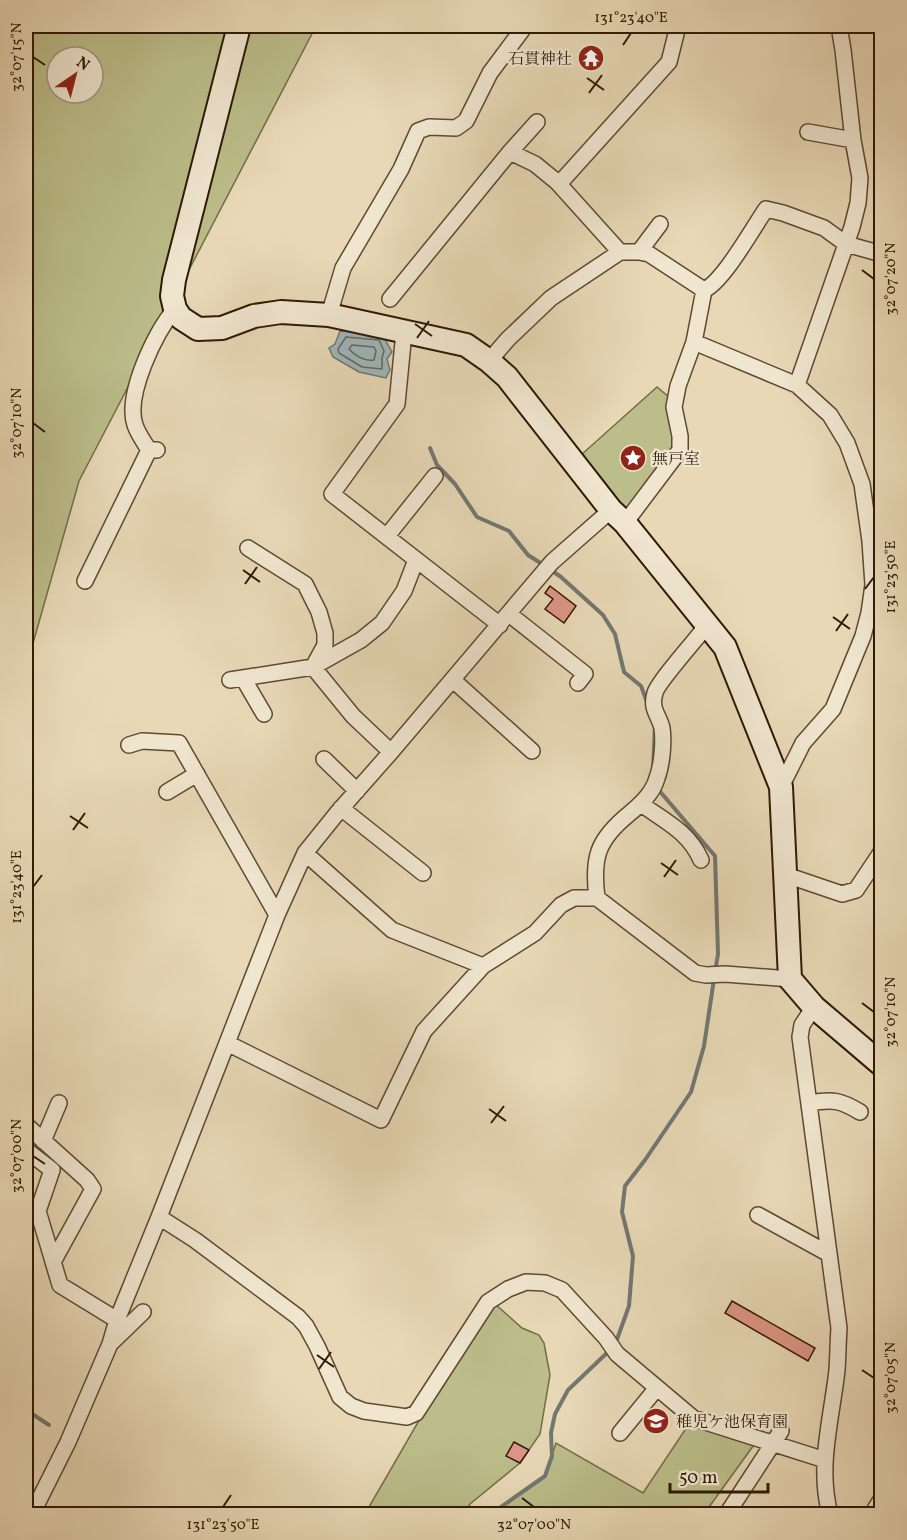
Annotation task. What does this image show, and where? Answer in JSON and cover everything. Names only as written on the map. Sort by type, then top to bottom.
[{"type":"street","points":[[239,26],[174,280],[172,296],[175,309],[181,318],[198,329],[222,328],[254,316],[280,312],[329,315],[376,324],[466,345],[507,377],[725,647],[781,788],[790,979],[814,1007],[878,1056]]},
{"type":"street","points":[[329,315],[343,268],[391,186],[418,131],[429,127],[456,128],[466,121],[490,73],[525,26]]},
{"type":"street","points":[[559,184],[669,63],[678,26]]},
{"type":"street","points":[[797,385],[858,203],[860,178],[839,26]]},
{"type":"street","points":[[390,299],[537,122]]},
{"type":"street","points":[[808,132],[853,140]]},
{"type":"street","points":[[510,152],[535,164],[559,184],[620,252]]},
{"type":"street","points":[[704,290],[711,287],[766,209],[824,228],[846,244],[882,255]]},
{"type":"street","points":[[639,252],[660,224]]},
{"type":"street","points":[[489,361],[508,339],[551,298],[620,252],[648,254],[704,290]]},
{"type":"street","points":[[32,1515],[68,1442],[110,1344],[117,1320],[226,1043],[277,915],[305,853],[547,567],[618,517],[680,450],[680,436],[674,407],[678,386],[694,342],[704,290]]},
{"type":"street","points":[[85,581],[153,450],[135,425],[133,405],[140,378],[155,339],[175,309]]},
{"type":"street","points":[[404,332],[397,404],[332,494],[416,560],[585,675],[578,683]]},
{"type":"street","points":[[694,342],[797,385],[830,415],[847,443],[862,484],[877,586],[863,636],[833,709],[803,743],[781,788]]},
{"type":"street","points":[[387,537],[435,476]]},
{"type":"street","points":[[248,548],[305,584],[319,612],[325,633],[325,645],[313,667]]},
{"type":"street","points":[[264,714],[237,679],[313,667],[361,640],[382,623],[404,591],[416,560]]},
{"type":"street","points":[[597,898],[594,872],[597,850],[618,822],[645,799],[657,779],[662,726],[655,713],[655,691],[708,624]]},
{"type":"street","points":[[313,667],[353,716],[391,752]]},
{"type":"street","points":[[453,680],[532,751]]},
{"type":"street","points":[[129,745],[142,741],[179,743],[277,915]]},
{"type":"street","points":[[324,759],[357,791]]},
{"type":"street","points":[[167,792],[197,774]]},
{"type":"street","points":[[645,799],[687,837],[695,846],[701,861]]},
{"type":"street","points":[[341,808],[423,873]]},
{"type":"street","points":[[786,875],[842,894],[856,890],[882,851]]},
{"type":"street","points":[[305,853],[392,930],[483,966]]},
{"type":"street","points":[[226,1043],[381,1120],[424,1031],[483,966],[535,933],[561,905],[574,898],[597,898],[695,973],[790,979]]},
{"type":"street","points":[[814,1007],[802,1025],[800,1036],[839,1328],[837,1370],[828,1419],[825,1460],[827,1505],[830,1515]]},
{"type":"street","points":[[809,1103],[843,1102],[860,1112]]},
{"type":"street","points":[[44,1141],[59,1103]]},
{"type":"street","points":[[26,1125],[93,1188],[53,1262]]},
{"type":"street","points":[[26,1150],[52,1170],[38,1211],[60,1285],[117,1320]]},
{"type":"street","points":[[758,1215],[829,1254]]},
{"type":"street","points":[[159,1217],[195,1240],[298,1317],[317,1346],[340,1397],[351,1406],[364,1411],[407,1417],[416,1413],[488,1302],[508,1289],[526,1282],[545,1283],[562,1290],[606,1338],[612,1348],[656,1389],[693,1418],[825,1460]]},
{"type":"street","points":[[110,1344],[143,1312]]},
{"type":"street","points":[[620,1433],[656,1389]]},
{"type":"street","points":[[727,1515],[781,1431]]},
{"type":"street","points":[[872,1515],[882,1498]]},
{"type":"green space","points":[[26,26],[316,26],[79,481],[26,668]]},
{"type":"green space","points":[[657,387],[670,398],[676,447],[627,513],[581,455]]},
{"type":"green space","points":[[495,1304],[522,1328],[539,1335],[544,1343],[550,1375],[540,1434],[520,1463],[470,1504],[464,1514],[380,1514],[369,1507],[421,1417]]},
{"type":"green space","points":[[693,1418],[756,1442],[704,1514],[491,1514],[545,1476],[556,1443],[643,1493]]},
{"type":"water","points":[[340,331],[382,334],[392,352],[387,359],[390,370],[386,378],[359,372],[333,357],[329,348],[335,344]]},
{"type":"building","points":[[550,586],[576,606],[564,623],[545,609],[553,599],[545,593]]},
{"type":"building","points":[[732,1301],[815,1348],[808,1361],[725,1313]]},
{"type":"building","points":[[514,1442],[529,1450],[520,1463],[506,1456]]},
{"type":"waterway","points":[[430,448],[437,465],[455,484],[477,517],[509,531],[528,555],[545,566]]},
{"type":"waterway","points":[[551,570],[603,615],[615,634],[624,672],[641,686],[647,702]]},
{"type":"waterway","points":[[653,770],[655,726]]},
{"type":"waterway","points":[[657,788],[715,856],[718,954],[715,972]]},
{"type":"waterway","points":[[615,1345],[629,1306],[633,1256],[622,1212],[625,1186],[691,1092],[704,1046],[714,979]]},
{"type":"waterway","points":[[491,1514],[545,1476],[552,1456],[551,1433],[555,1414],[568,1390],[609,1351]]},
{"type":"waterway","points":[[26,1410],[49,1425]]},
{"type":"place","name":"石貫神社","points":[[591,58]]},
{"type":"place","name":"無戸室","points":[[633,458]]},
{"type":"place","name":"稚児ケ池保育園","points":[[656,1421]]}]
